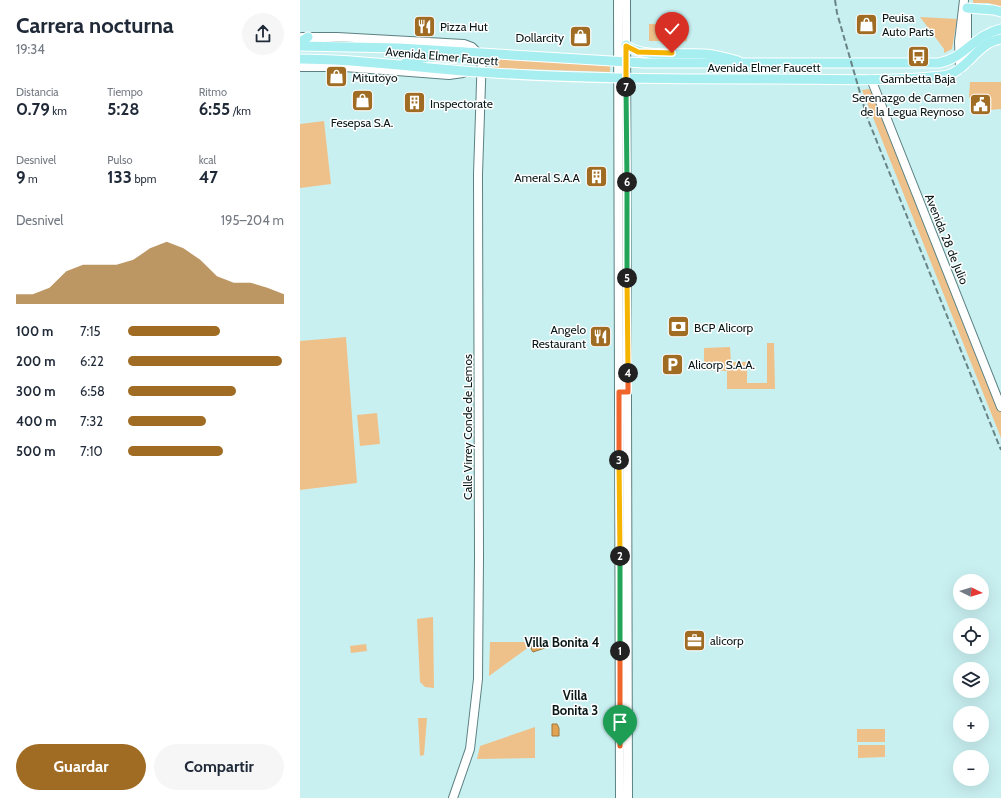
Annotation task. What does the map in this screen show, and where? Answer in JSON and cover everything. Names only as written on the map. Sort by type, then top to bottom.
[{"type":"main road","points":[[618,0],[622,62],[623,392],[628,798]]},
{"type":"main road","points":[[622,62],[626,46],[626,0]]},
{"type":"main road","points":[[964,66],[963,52],[965,3],[1001,12]]},
{"type":"main road","name":"Avenida Elmer Faucett","points":[[300,46],[377,48],[414,45],[463,52],[622,62],[745,64],[939,63],[955,58],[986,33],[1001,29]]},
{"type":"main road","points":[[303,39],[414,45],[464,44],[472,47],[480,53]]},
{"type":"main road","name":"Avenida Elmer Faucett","points":[[300,59],[377,62],[477,72],[622,79],[871,79],[943,76],[964,66],[986,44],[1001,39]]},
{"type":"main road","points":[[626,46],[638,52],[724,56],[745,64]]},
{"type":"main road","points":[[334,47],[328,52],[329,56],[334,60]]},
{"type":"main road","points":[[377,48],[371,56],[377,62]]},
{"type":"main road","points":[[402,64],[427,57],[462,59],[464,57],[463,52]]},
{"type":"main road","name":"Calle Virrey Conde de Lemos","points":[[453,798],[470,749],[478,679],[477,72],[480,53]]},
{"type":"main road","points":[[300,67],[344,67],[449,75],[477,72]]},
{"type":"main road","name":"Avenida 28 de Julio","points":[[871,79],[1001,407]]},
{"type":"main road","points":[[620,798],[624,458]]},
{"type":"shaded area","points":[[973,0],[1001,0],[1001,8],[989,3],[973,3]]},
{"type":"shaded area","points":[[920,17],[957,19],[952,49],[944,53],[944,49]]},
{"type":"shaded area","points":[[686,23],[687,41],[649,41],[649,24]]},
{"type":"shaded area","points":[[490,58],[610,66],[610,72],[494,68],[490,63]]},
{"type":"shaded area","points":[[970,82],[1001,82],[1001,109],[979,111],[969,97]]},
{"type":"shaded area","points":[[869,89],[876,95],[1001,412],[1001,438],[862,90]]},
{"type":"shaded area","points":[[324,121],[331,184],[300,188],[300,124]]},
{"type":"shaded area","points":[[346,337],[357,483],[300,490],[300,341]]},
{"type":"shaded area","points":[[767,343],[774,343],[775,389],[727,389],[727,371],[704,370],[704,348],[730,347],[731,362],[747,362],[747,383],[767,383]]},
{"type":"shaded area","points":[[377,413],[380,444],[360,446],[357,415]]},
{"type":"shaded area","points":[[433,617],[434,688],[425,687],[420,682],[417,619]]},
{"type":"shaded area","points":[[490,642],[527,642],[529,647],[489,676]]},
{"type":"shaded area","points":[[533,643],[545,643],[545,648],[533,652],[531,649]]},
{"type":"shaded area","points":[[366,644],[367,651],[351,653],[350,646]]},
{"type":"shaded area","points":[[418,718],[427,718],[424,755],[420,756]]},
{"type":"shaded area","points":[[552,724],[557,724],[559,728],[559,736],[552,736]]},
{"type":"shaded area","points":[[535,727],[535,758],[477,759],[480,746]]},
{"type":"shaded area","points":[[857,729],[885,729],[885,742],[857,742]]},
{"type":"shaded area","points":[[858,745],[885,745],[885,757],[858,758]]},
{"type":"railway","points":[[835,0],[837,13],[867,117],[1001,450]]},
{"type":"place","name":"Peuisa Auto Parts","points":[[867,24]]},
{"type":"place","name":"Pizza Hut","points":[[424,26]]},
{"type":"place","name":"Dollarcity","points":[[580,37]]},
{"type":"place","name":"Gambetta Baja","points":[[918,57]]},
{"type":"place","name":"Mitutoyo","points":[[336,77]]},
{"type":"place","name":"Fesepsa S.A.","points":[[362,101]]},
{"type":"place","name":"Inspectorate","points":[[414,103]]},
{"type":"place","name":"Serenazgo de Carmen de la Legua Reynoso","points":[[980,104]]},
{"type":"place","name":"Ameral S.A.A","points":[[596,177]]},
{"type":"place","name":"BCP Alicorp","points":[[678,327]]},
{"type":"place","name":"Angelo Restaurant","points":[[601,336]]},
{"type":"place","name":"Alicorp S.A.A.","points":[[672,364]]},
{"type":"place","name":"alicorp","points":[[694,640]]},
{"type":"district","name":"Villa Bonita 4","points":[[562,642]]},
{"type":"district","name":"Villa Bonita 3","points":[[575,702]]},
{"type":"route","points":[[620,746],[619,392],[628,392],[626,46],[638,52],[672,53]]}]
